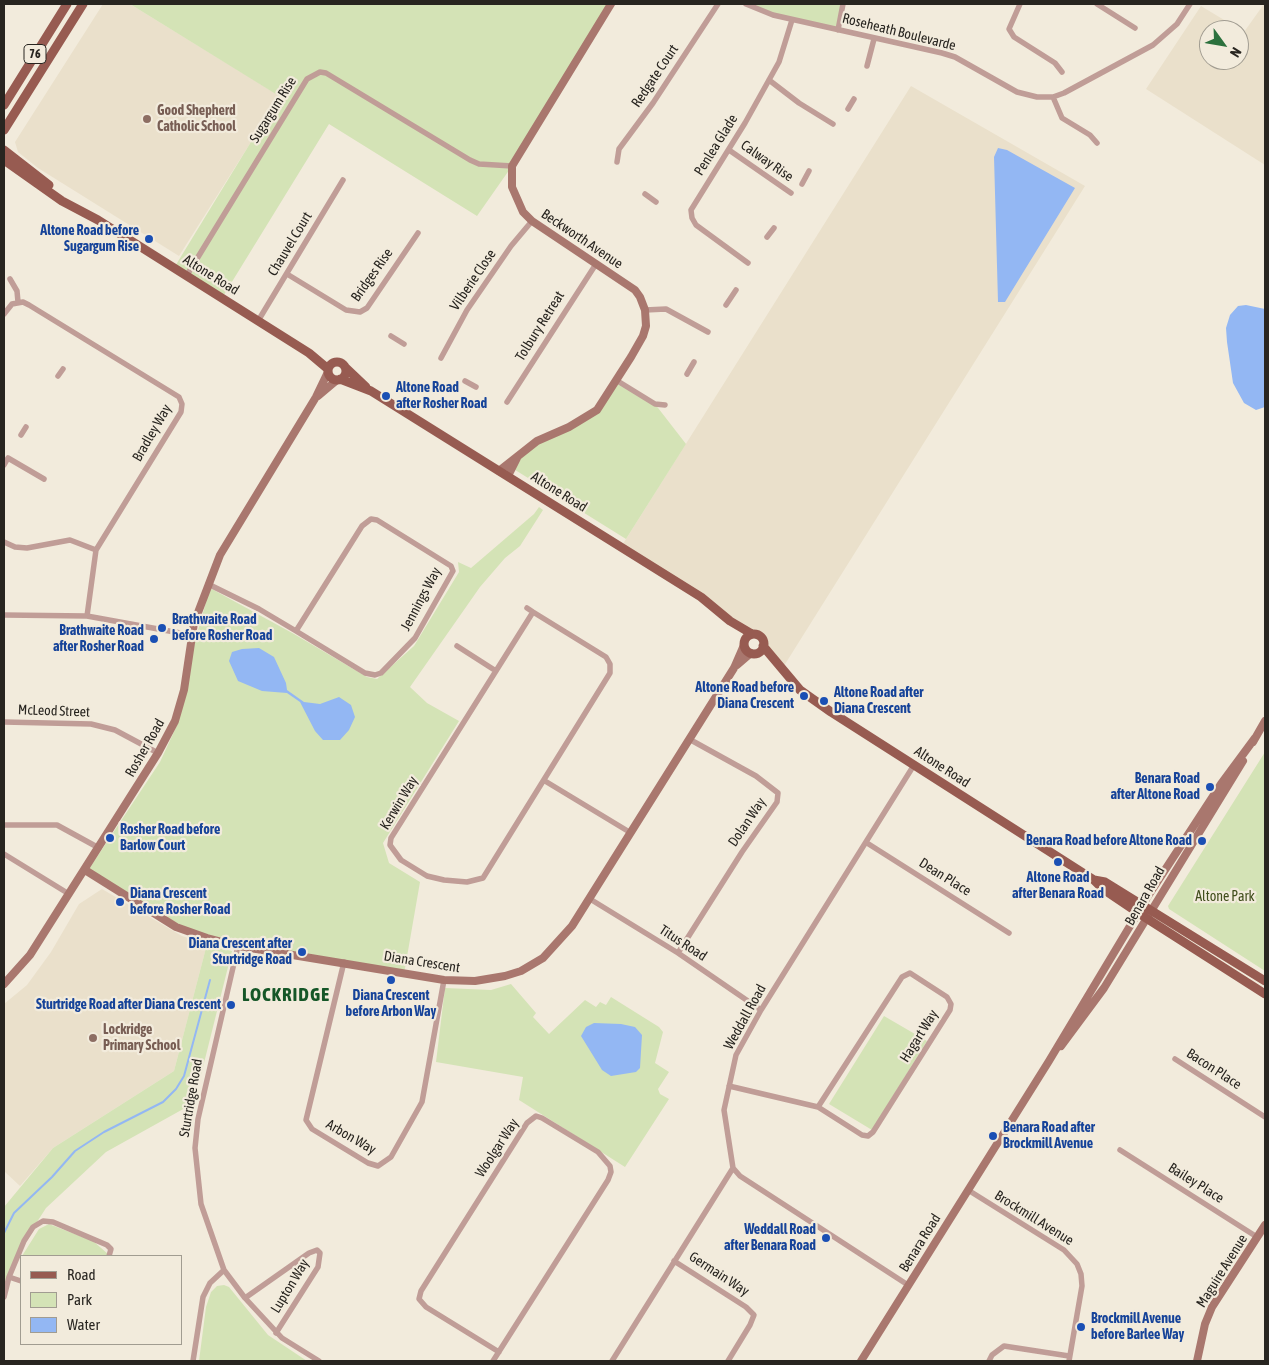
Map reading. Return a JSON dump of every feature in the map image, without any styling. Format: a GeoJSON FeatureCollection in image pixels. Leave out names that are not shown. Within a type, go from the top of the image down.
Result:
{"type":"FeatureCollection","features":[{"type":"Feature","properties":{"kind":"main road","name":"76"},"geometry":{"type":"LineString","coordinates":[[4,105],[67,4]]}},
{"type":"Feature","properties":{"kind":"main road","name":"76"},"geometry":{"type":"LineString","coordinates":[[4,130],[83,4]]}},
{"type":"Feature","properties":{"kind":"main road","name":"Altone Road"},"geometry":{"type":"LineString","coordinates":[[4,150],[98,220]]}},
{"type":"Feature","properties":{"kind":"main road","name":"Altone Road"},"geometry":{"type":"LineString","coordinates":[[4,160],[52,194],[187,275],[309,353],[328,370]]}},
{"type":"Feature","properties":{"kind":"main road","name":"Altone Road"},"geometry":{"type":"LineString","coordinates":[[309,353],[335,362]]}},
{"type":"Feature","properties":{"kind":"main road"},"geometry":{"type":"LineString","coordinates":[[335,362],[342,363],[346,368],[345,375],[339,379],[331,377],[328,370],[335,362]]}},
{"type":"Feature","properties":{"kind":"main road","name":"Altone Road"},"geometry":{"type":"LineString","coordinates":[[346,368],[371,391],[701,597],[730,621],[752,634]]}},
{"type":"Feature","properties":{"kind":"main road","name":"Altone Road"},"geometry":{"type":"LineString","coordinates":[[339,379],[371,391]]}},
{"type":"Feature","properties":{"kind":"main road","name":"Altone Road"},"geometry":{"type":"LineString","coordinates":[[730,621],[744,644]]}},
{"type":"Feature","properties":{"kind":"main road"},"geometry":{"type":"LineString","coordinates":[[752,634],[761,637],[757,651],[746,650],[744,644],[746,637],[752,634]]}},
{"type":"Feature","properties":{"kind":"main road","name":"Altone Road"},"geometry":{"type":"LineString","coordinates":[[757,651],[782,669],[800,690],[813,700],[1094,880],[1103,889],[1146,918],[1265,994]]}},
{"type":"Feature","properties":{"kind":"main road","name":"Altone Road"},"geometry":{"type":"LineString","coordinates":[[1094,880],[1105,882],[1143,904],[1265,981]]}},
{"type":"Feature","properties":{"kind":"street"},"geometry":{"type":"LineString","coordinates":[[512,166],[611,4]]}},
{"type":"Feature","properties":{"kind":"street","name":"Redgate Court"},"geometry":{"type":"LineString","coordinates":[[617,162],[619,149],[653,103],[718,4]]}},
{"type":"Feature","properties":{"kind":"street","name":"Roseheath Boulevarde"},"geometry":{"type":"LineString","coordinates":[[746,4],[792,20],[942,53],[955,57],[1017,92],[1037,97],[1053,97]]}},
{"type":"Feature","properties":{"kind":"street"},"geometry":{"type":"LineString","coordinates":[[838,30],[843,4]]}},
{"type":"Feature","properties":{"kind":"street"},"geometry":{"type":"LineString","coordinates":[[1020,4],[1009,29],[1014,37],[1055,63],[1062,72]]}},
{"type":"Feature","properties":{"kind":"street"},"geometry":{"type":"LineString","coordinates":[[1097,4],[1134,28]]}},
{"type":"Feature","properties":{"kind":"street"},"geometry":{"type":"LineString","coordinates":[[1097,142],[1090,135],[1062,118],[1053,97],[1153,46],[1177,24],[1190,4]]}},
{"type":"Feature","properties":{"kind":"street","name":"Penlea Glade"},"geometry":{"type":"LineString","coordinates":[[748,263],[696,225],[691,215],[694,205],[729,150],[769,80],[784,50],[792,20]]}},
{"type":"Feature","properties":{"kind":"street"},"geometry":{"type":"LineString","coordinates":[[867,66],[874,39]]}},
{"type":"Feature","properties":{"kind":"street","name":"Sugargum Rise"},"geometry":{"type":"LineString","coordinates":[[187,275],[308,79],[320,72],[326,72],[470,160],[479,164],[512,166]]}},
{"type":"Feature","properties":{"kind":"street"},"geometry":{"type":"LineString","coordinates":[[769,80],[799,103],[833,124]]}},
{"type":"Feature","properties":{"kind":"street"},"geometry":{"type":"LineString","coordinates":[[848,109],[854,100]]}},
{"type":"Feature","properties":{"kind":"street","name":"Calway Rise"},"geometry":{"type":"LineString","coordinates":[[729,150],[791,193]]}},
{"type":"Feature","properties":{"kind":"street","name":"Beckworth Avenue"},"geometry":{"type":"LineString","coordinates":[[512,166],[512,187],[516,201],[523,212],[532,221],[635,290],[645,310]]}},
{"type":"Feature","properties":{"kind":"street"},"geometry":{"type":"LineString","coordinates":[[802,184],[809,171]]}},
{"type":"Feature","properties":{"kind":"street","name":"Chauvel Court"},"geometry":{"type":"LineString","coordinates":[[258,321],[344,180]]}},
{"type":"Feature","properties":{"kind":"street"},"geometry":{"type":"LineString","coordinates":[[645,194],[656,202]]}},
{"type":"Feature","properties":{"kind":"street","name":"Vilberie Close"},"geometry":{"type":"LineString","coordinates":[[441,358],[467,310],[511,246],[532,221]]}},
{"type":"Feature","properties":{"kind":"street"},"geometry":{"type":"LineString","coordinates":[[768,237],[774,228]]}},
{"type":"Feature","properties":{"kind":"street","name":"Bridges Rise"},"geometry":{"type":"LineString","coordinates":[[287,274],[346,310],[360,312],[367,308],[418,232]]}},
{"type":"Feature","properties":{"kind":"street","name":"Tolbury Retreat"},"geometry":{"type":"LineString","coordinates":[[507,402],[545,342],[559,324],[580,286],[596,264]]}},
{"type":"Feature","properties":{"kind":"street"},"geometry":{"type":"LineString","coordinates":[[4,314],[12,304],[18,302],[17,291],[10,279]]}},
{"type":"Feature","properties":{"kind":"street"},"geometry":{"type":"LineString","coordinates":[[726,305],[736,290]]}},
{"type":"Feature","properties":{"kind":"street","name":"Bradley Way"},"geometry":{"type":"LineString","coordinates":[[18,302],[29,304],[179,398],[182,404],[181,412],[96,550],[87,616]]}},
{"type":"Feature","properties":{"kind":"street"},"geometry":{"type":"LineString","coordinates":[[499,471],[537,440],[590,416],[602,404],[643,336],[646,326],[645,310],[666,309],[708,332]]}},
{"type":"Feature","properties":{"kind":"street"},"geometry":{"type":"LineString","coordinates":[[391,336],[404,344]]}},
{"type":"Feature","properties":{"kind":"street"},"geometry":{"type":"LineString","coordinates":[[687,374],[694,362]]}},
{"type":"Feature","properties":{"kind":"street"},"geometry":{"type":"LineString","coordinates":[[58,376],[63,369]]}},
{"type":"Feature","properties":{"kind":"street","name":"Rosher Road"},"geometry":{"type":"LineString","coordinates":[[4,984],[30,955],[158,753],[175,721],[184,690],[191,635],[220,555],[316,397],[328,370]]}},
{"type":"Feature","properties":{"kind":"street","name":"Rosher Road"},"geometry":{"type":"LineString","coordinates":[[316,397],[339,379]]}},
{"type":"Feature","properties":{"kind":"street"},"geometry":{"type":"LineString","coordinates":[[465,380],[476,387]]}},
{"type":"Feature","properties":{"kind":"street"},"geometry":{"type":"LineString","coordinates":[[616,380],[655,404],[665,405]]}},
{"type":"Feature","properties":{"kind":"street"},"geometry":{"type":"LineString","coordinates":[[22,435],[26,427]]}},
{"type":"Feature","properties":{"kind":"street"},"geometry":{"type":"LineString","coordinates":[[4,465],[8,458],[44,479]]}},
{"type":"Feature","properties":{"kind":"street"},"geometry":{"type":"LineString","coordinates":[[508,476],[516,458]]}},
{"type":"Feature","properties":{"kind":"street","name":"Jennings Way"},"geometry":{"type":"LineString","coordinates":[[208,584],[259,608],[296,631],[365,673],[380,673],[416,638],[453,571],[450,566],[377,520],[366,521],[296,631]]}},
{"type":"Feature","properties":{"kind":"street"},"geometry":{"type":"LineString","coordinates":[[4,542],[15,547],[27,548],[70,540],[96,550]]}},
{"type":"Feature","properties":{"kind":"street","name":"Kerwin Way"},"geometry":{"type":"LineString","coordinates":[[527,608],[606,657],[610,664],[610,673],[545,781],[483,878],[478,880],[444,880],[427,876],[401,860],[390,845],[392,838],[533,612]]}},
{"type":"Feature","properties":{"kind":"street"},"geometry":{"type":"LineString","coordinates":[[4,616],[87,616],[191,635]]}},
{"type":"Feature","properties":{"kind":"street","name":"Diana Crescent"},"geometry":{"type":"LineString","coordinates":[[85,870],[176,927],[238,946],[444,980],[488,980],[521,970],[543,958],[559,942],[590,899],[734,668],[744,644]]}},
{"type":"Feature","properties":{"kind":"street"},"geometry":{"type":"LineString","coordinates":[[456,646],[496,671]]}},
{"type":"Feature","properties":{"kind":"street","name":"Diana Crescent"},"geometry":{"type":"LineString","coordinates":[[734,668],[757,651]]}},
{"type":"Feature","properties":{"kind":"street","name":"Benara Road"},"geometry":{"type":"LineString","coordinates":[[1049,1061],[1104,988],[1190,844],[1231,783],[1265,721]]}},
{"type":"Feature","properties":{"kind":"street","name":"McLeod Street"},"geometry":{"type":"LineString","coordinates":[[4,722],[91,724],[114,730],[158,753]]}},
{"type":"Feature","properties":{"kind":"street","name":"Benara Road"},"geometry":{"type":"LineString","coordinates":[[861,1361],[1049,1061],[1143,904],[1221,784],[1255,738]]}},
{"type":"Feature","properties":{"kind":"street","name":"Dolan Way"},"geometry":{"type":"LineString","coordinates":[[678,953],[742,852],[777,802],[778,794],[756,776],[720,758],[689,739]]}},
{"type":"Feature","properties":{"kind":"street","name":"Weddall Road"},"geometry":{"type":"LineString","coordinates":[[733,1168],[724,1110],[736,1055],[761,1010],[914,765]]}},
{"type":"Feature","properties":{"kind":"street"},"geometry":{"type":"LineString","coordinates":[[545,781],[631,833]]}},
{"type":"Feature","properties":{"kind":"street"},"geometry":{"type":"LineString","coordinates":[[4,825],[57,825],[99,848]]}},
{"type":"Feature","properties":{"kind":"street","name":"Dean Place"},"geometry":{"type":"LineString","coordinates":[[867,843],[1009,933]]}},
{"type":"Feature","properties":{"kind":"street"},"geometry":{"type":"LineString","coordinates":[[4,854],[69,894]]}},
{"type":"Feature","properties":{"kind":"street","name":"Titus Road"},"geometry":{"type":"LineString","coordinates":[[590,899],[678,953],[761,1010]]}},
{"type":"Feature","properties":{"kind":"street","name":"Sturtridge Road"},"geometry":{"type":"LineString","coordinates":[[238,946],[198,1119],[195,1148],[201,1204],[224,1270],[245,1298],[276,1333],[319,1361]]}},
{"type":"Feature","properties":{"kind":"street","name":"Arbon Way"},"geometry":{"type":"LineString","coordinates":[[344,962],[306,1120],[312,1129],[368,1163],[378,1166],[391,1157],[422,1102],[444,980]]}},
{"type":"Feature","properties":{"kind":"street","name":"Hagart Way"},"geometry":{"type":"LineString","coordinates":[[729,1086],[818,1107],[862,1135],[868,1136],[873,1132],[950,1010],[951,1004],[947,997],[910,974],[902,977],[818,1107]]}},
{"type":"Feature","properties":{"kind":"street","name":"Bacon Place"},"geometry":{"type":"LineString","coordinates":[[1175,1058],[1265,1117]]}},
{"type":"Feature","properties":{"kind":"street","name":"Woolgar Way"},"geometry":{"type":"LineString","coordinates":[[493,1361],[499,1352],[610,1172],[610,1166],[598,1152],[536,1116],[527,1123],[421,1291],[419,1299],[426,1307],[499,1352]]}},
{"type":"Feature","properties":{"kind":"street","name":"Bailey Place"},"geometry":{"type":"LineString","coordinates":[[1120,1150],[1258,1237]]}},
{"type":"Feature","properties":{"kind":"street"},"geometry":{"type":"LineString","coordinates":[[733,1168],[740,1176],[908,1285]]}},
{"type":"Feature","properties":{"kind":"street","name":"Germain Way"},"geometry":{"type":"LineString","coordinates":[[612,1361],[733,1168]]}},
{"type":"Feature","properties":{"kind":"street","name":"Brockmill Avenue"},"geometry":{"type":"LineString","coordinates":[[968,1190],[1064,1250],[1077,1264],[1081,1274],[1082,1286],[1069,1359]]}},
{"type":"Feature","properties":{"kind":"street"},"geometry":{"type":"LineString","coordinates":[[4,1296],[9,1277],[24,1241],[33,1227],[43,1222],[53,1222],[107,1245],[110,1249],[109,1255]]}},
{"type":"Feature","properties":{"kind":"street","name":"Maguire Avenue"},"geometry":{"type":"LineString","coordinates":[[1197,1361],[1205,1324],[1212,1307],[1265,1225]]}},
{"type":"Feature","properties":{"kind":"street","name":"Lupton Way"},"geometry":{"type":"LineString","coordinates":[[245,1298],[309,1253],[317,1250],[320,1252],[318,1267],[276,1333]]}},
{"type":"Feature","properties":{"kind":"street","name":"Germain Way"},"geometry":{"type":"LineString","coordinates":[[674,1261],[746,1307],[754,1315],[728,1361]]}},
{"type":"Feature","properties":{"kind":"street"},"geometry":{"type":"LineString","coordinates":[[192,1361],[203,1296],[210,1283],[224,1270]]}},
{"type":"Feature","properties":{"kind":"street"},"geometry":{"type":"LineString","coordinates":[[9,1277],[20,1281]]}},
{"type":"Feature","properties":{"kind":"street"},"geometry":{"type":"LineString","coordinates":[[989,1361],[992,1355],[1004,1346],[1069,1359]]}},
{"type":"Feature","properties":{"kind":"shaded area","name":"Good Shepherd Catholic School"},"geometry":{"type":"Polygon","coordinates":[[[103,4],[130,4],[280,96],[179,256],[38,168],[18,152],[15,142],[103,4]]]}},
{"type":"Feature","properties":{"kind":"shaded area"},"geometry":{"type":"Polygon","coordinates":[[[1265,4],[1265,165],[1146,89],[1201,6],[1224,20],[1199,20],[1199,70],[1249,70],[1249,25],[1265,4]]]}},
{"type":"Feature","properties":{"kind":"shaded area"},"geometry":{"type":"Polygon","coordinates":[[[911,86],[1085,186],[782,669],[758,635],[621,547],[911,86]]]}},
{"type":"Feature","properties":{"kind":"shaded area","name":"Lockridge Primary School"},"geometry":{"type":"Polygon","coordinates":[[[102,889],[182,936],[207,944],[174,1071],[53,1148],[20,1186],[4,1171],[4,1004],[27,985],[51,952],[79,904],[102,889]]]}},
{"type":"Feature","properties":{"kind":"green space"},"geometry":{"type":"Polygon","coordinates":[[[130,4],[611,4],[512,166],[477,216],[329,124],[222,298],[174,268],[279,96],[130,4]]]}},
{"type":"Feature","properties":{"kind":"green space"},"geometry":{"type":"Polygon","coordinates":[[[746,4],[843,4],[838,30],[773,15],[746,4]]]}},
{"type":"Feature","properties":{"kind":"green space"},"geometry":{"type":"Polygon","coordinates":[[[616,380],[655,404],[686,444],[626,539],[512,468],[517,458],[537,441],[590,416],[616,380]]]}},
{"type":"Feature","properties":{"kind":"green space"},"geometry":{"type":"Polygon","coordinates":[[[539,507],[543,510],[520,546],[505,558],[480,587],[410,687],[427,703],[459,721],[383,843],[389,863],[420,882],[404,974],[198,935],[87,872],[160,762],[178,723],[195,641],[210,588],[367,677],[377,679],[414,646],[459,572],[458,562],[471,568],[534,514],[539,507]]]}},
{"type":"Feature","properties":{"kind":"green space","name":"Altone Park"},"geometry":{"type":"Polygon","coordinates":[[[1265,752],[1265,971],[1169,909],[1168,906],[1265,752]]]}},
{"type":"Feature","properties":{"kind":"green space"},"geometry":{"type":"Polygon","coordinates":[[[207,944],[232,951],[194,1103],[106,1152],[46,1208],[17,1253],[4,1288],[4,1207],[53,1148],[174,1071],[207,944]]]}},
{"type":"Feature","properties":{"kind":"green space"},"geometry":{"type":"Polygon","coordinates":[[[511,984],[536,1013],[533,1017],[549,1034],[585,1000],[596,1007],[600,1002],[606,1005],[611,997],[659,1027],[663,1032],[655,1063],[669,1072],[658,1089],[660,1094],[669,1099],[625,1167],[519,1100],[523,1077],[436,1062],[445,988],[491,990],[511,984]]]}},
{"type":"Feature","properties":{"kind":"green space"},"geometry":{"type":"Polygon","coordinates":[[[884,1016],[927,1041],[872,1130],[829,1104],[884,1016]]]}},
{"type":"Feature","properties":{"kind":"green space"},"geometry":{"type":"Polygon","coordinates":[[[49,1224],[93,1241],[108,1255],[23,1255],[39,1229],[49,1224]]]}},
{"type":"Feature","properties":{"kind":"green space"},"geometry":{"type":"Polygon","coordinates":[[[224,1285],[229,1287],[268,1335],[307,1361],[199,1361],[206,1307],[211,1292],[217,1286],[224,1285]]]}},
{"type":"Feature","properties":{"kind":"water"},"geometry":{"type":"Polygon","coordinates":[[[998,148],[1007,150],[1075,188],[1005,302],[998,302],[994,157],[998,148]]]}},
{"type":"Feature","properties":{"kind":"water"},"geometry":{"type":"Polygon","coordinates":[[[1246,305],[1265,309],[1265,407],[1256,410],[1244,403],[1233,383],[1227,342],[1226,328],[1230,315],[1238,306],[1246,305]]]}},
{"type":"Feature","properties":{"kind":"water"},"geometry":{"type":"Polygon","coordinates":[[[259,648],[274,657],[286,683],[287,690],[304,702],[320,704],[339,697],[351,705],[355,717],[349,730],[340,740],[323,740],[315,731],[300,702],[287,693],[262,691],[238,681],[229,661],[232,652],[242,649],[259,648]]]}},
{"type":"Feature","properties":{"kind":"water"},"geometry":{"type":"Polygon","coordinates":[[[594,1023],[621,1024],[635,1027],[642,1035],[640,1068],[636,1072],[611,1076],[602,1070],[581,1036],[586,1027],[594,1023]]]}},
{"type":"Feature","properties":{"kind":"waterway"},"geometry":{"type":"LineString","coordinates":[[4,1233],[14,1213],[52,1177],[75,1151],[104,1132],[163,1102],[176,1089],[184,1076],[210,980]]}},
{"type":"Feature","properties":{"kind":"place","name":"Good Shepherd Catholic School"},"geometry":{"type":"Point","coordinates":[147,119]}},
{"type":"Feature","properties":{"kind":"place","name":"Altone Road before Sugargum Rise"},"geometry":{"type":"Point","coordinates":[149,239]}},
{"type":"Feature","properties":{"kind":"place","name":"Altone Road after Rosher Road"},"geometry":{"type":"Point","coordinates":[386,396]}},
{"type":"Feature","properties":{"kind":"place","name":"Brathwaite Road before Rosher Road"},"geometry":{"type":"Point","coordinates":[162,628]}},
{"type":"Feature","properties":{"kind":"place","name":"Brathwaite Road after Rosher Road"},"geometry":{"type":"Point","coordinates":[154,639]}},
{"type":"Feature","properties":{"kind":"place","name":"Altone Road before Diana Crescent"},"geometry":{"type":"Point","coordinates":[804,696]}},
{"type":"Feature","properties":{"kind":"place","name":"Altone Road after Diana Crescent"},"geometry":{"type":"Point","coordinates":[824,701]}},
{"type":"Feature","properties":{"kind":"place","name":"Benara Road after Altone Road"},"geometry":{"type":"Point","coordinates":[1210,787]}},
{"type":"Feature","properties":{"kind":"place","name":"Rosher Road before Barlow Court"},"geometry":{"type":"Point","coordinates":[110,838]}},
{"type":"Feature","properties":{"kind":"place","name":"Benara Road before Altone Road"},"geometry":{"type":"Point","coordinates":[1202,841]}},
{"type":"Feature","properties":{"kind":"place","name":"Altone Road after Benara Road"},"geometry":{"type":"Point","coordinates":[1058,862]}},
{"type":"Feature","properties":{"kind":"place","name":"Diana Crescent before Rosher Road"},"geometry":{"type":"Point","coordinates":[120,902]}},
{"type":"Feature","properties":{"kind":"place","name":"Diana Crescent after Sturtridge Road"},"geometry":{"type":"Point","coordinates":[302,952]}},
{"type":"Feature","properties":{"kind":"place","name":"Diana Crescent before Arbon Way"},"geometry":{"type":"Point","coordinates":[391,980]}},
{"type":"Feature","properties":{"kind":"place","name":"Sturtridge Road after Diana Crescent"},"geometry":{"type":"Point","coordinates":[231,1005]}},
{"type":"Feature","properties":{"kind":"place","name":"Lockridge Primary School"},"geometry":{"type":"Point","coordinates":[93,1038]}},
{"type":"Feature","properties":{"kind":"place","name":"Benara Road after Brockmill Avenue"},"geometry":{"type":"Point","coordinates":[993,1136]}},
{"type":"Feature","properties":{"kind":"place","name":"Weddall Road after Benara Road"},"geometry":{"type":"Point","coordinates":[826,1238]}},
{"type":"Feature","properties":{"kind":"place","name":"Brockmill Avenue before Barlee Way"},"geometry":{"type":"Point","coordinates":[1081,1327]}},
{"type":"Feature","properties":{"kind":"district","name":"LOCKRIDGE"},"geometry":{"type":"Point","coordinates":[286,995]}}]}
